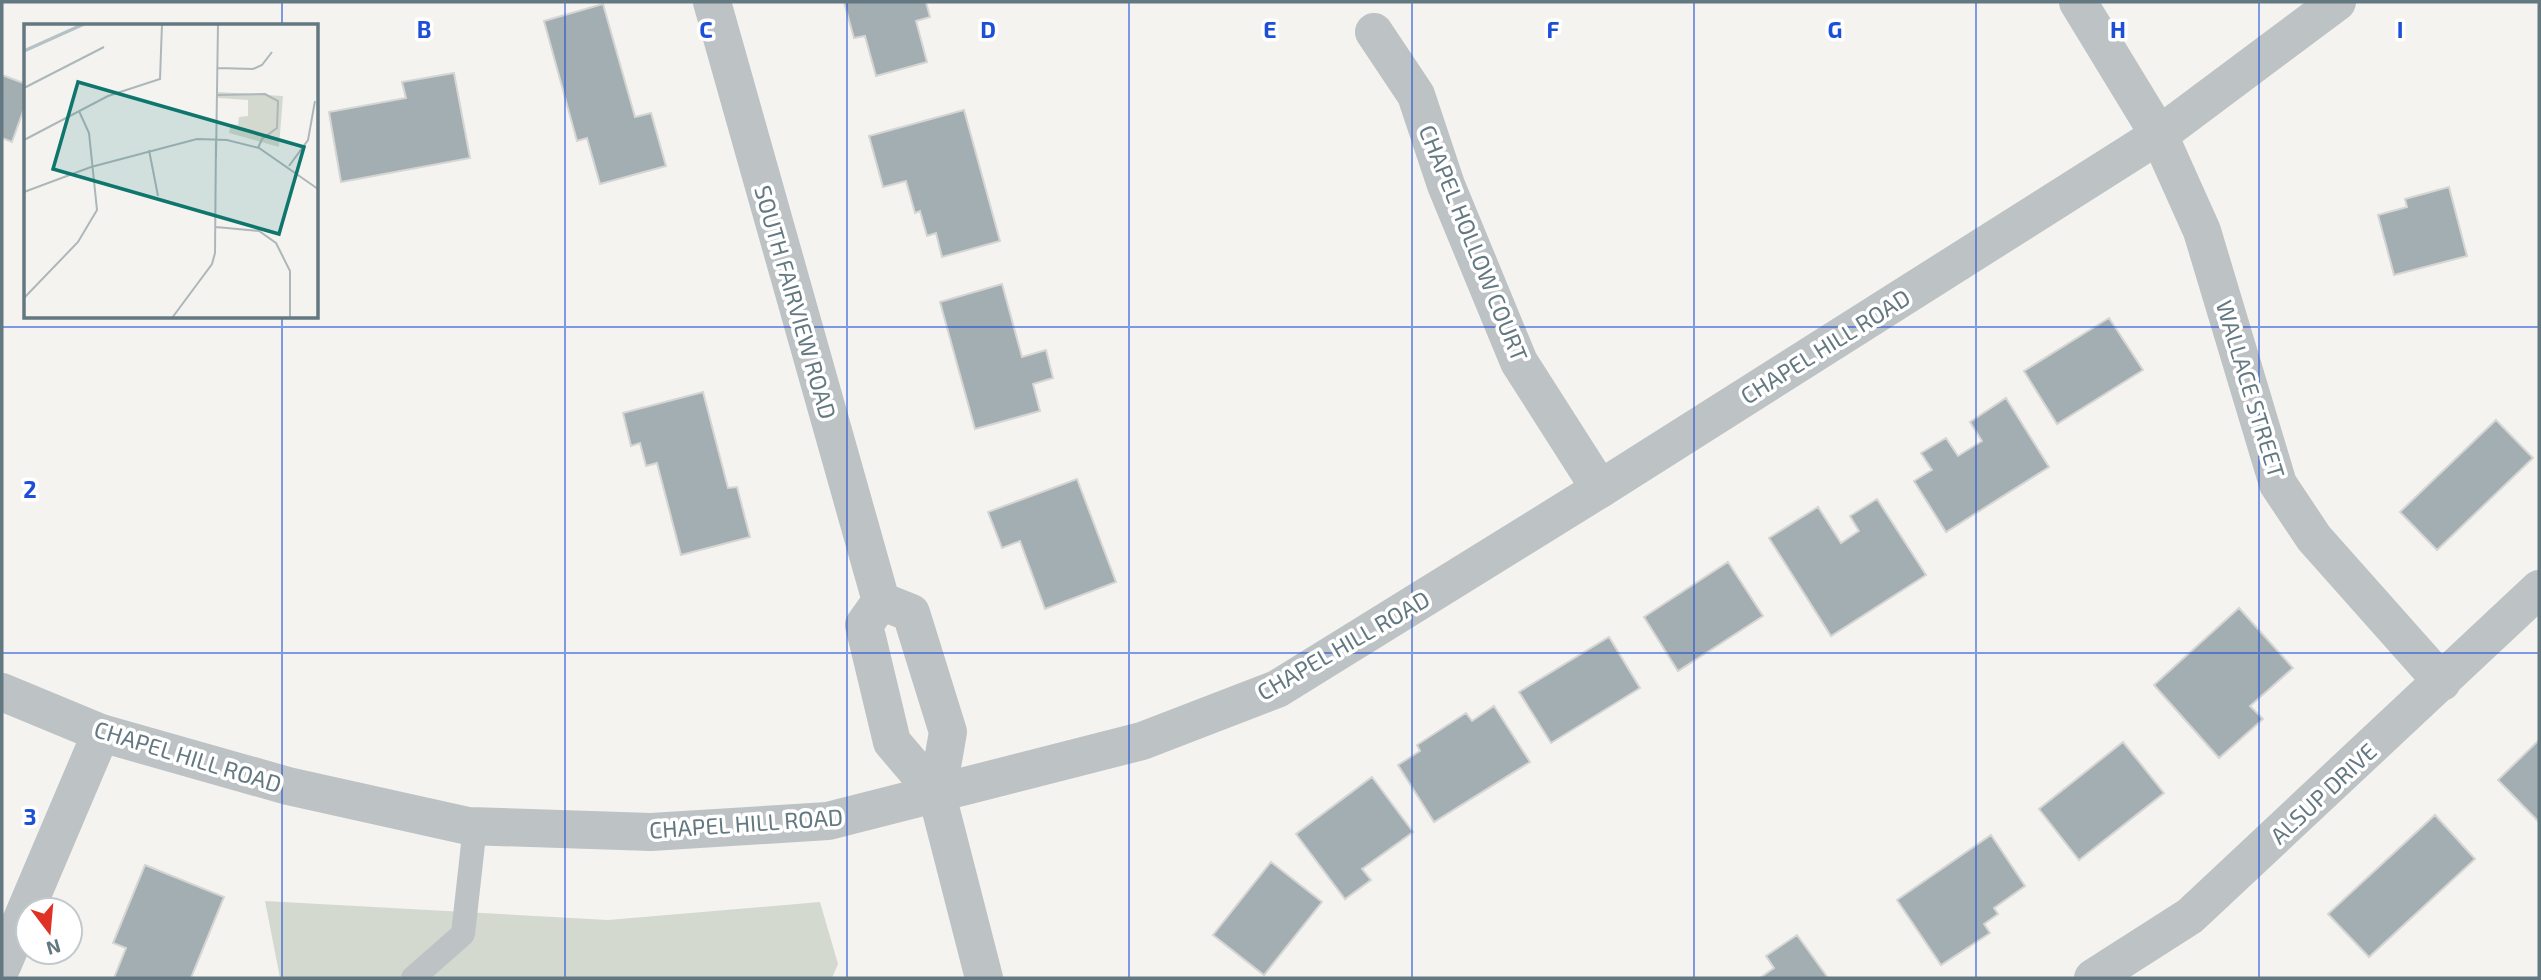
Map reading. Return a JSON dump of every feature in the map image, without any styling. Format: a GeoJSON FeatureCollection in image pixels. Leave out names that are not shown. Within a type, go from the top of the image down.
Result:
{"type":"FeatureCollection","features":[{"type":"Feature","properties":{"kind":"street","name":"SOUTH FAIRVIEW ROAD"},"geometry":{"type":"LineString","coordinates":[[712,2],[881,601]]}},
{"type":"Feature","properties":{"kind":"street","name":"WALLACE STREET"},"geometry":{"type":"LineString","coordinates":[[2078,2],[2159,135],[2202,231],[2278,484],[2314,538],[2442,682]]}},
{"type":"Feature","properties":{"kind":"street","name":"CHAPEL HILL ROAD"},"geometry":{"type":"LineString","coordinates":[[2,692],[102,733],[288,786],[475,826],[651,832],[828,821],[1142,741],[1277,689],[1600,489],[2159,135],[2337,2]]}},
{"type":"Feature","properties":{"kind":"street","name":"CHAPEL HOLLOW COURT"},"geometry":{"type":"LineString","coordinates":[[1374,32],[1416,95],[1446,185],[1519,362],[1600,489]]}},
{"type":"Feature","properties":{"kind":"street","name":"ALSUP DRIVE"},"geometry":{"type":"LineString","coordinates":[[2093,978],[2190,916],[2539,589]]}},
{"type":"Feature","properties":{"kind":"street"},"geometry":{"type":"LineString","coordinates":[[937,795],[892,742],[864,625],[881,601],[911,613],[948,732],[937,795],[984,978]]}},
{"type":"Feature","properties":{"kind":"street"},"geometry":{"type":"LineString","coordinates":[[2,966],[102,733]]}},
{"type":"Feature","properties":{"kind":"lane"},"geometry":{"type":"LineString","coordinates":[[413,978],[463,934],[475,826]]}},
{"type":"Feature","properties":{"kind":"shaded area"},"geometry":{"type":"Polygon","coordinates":[[[265,901],[608,920],[820,902],[838,964],[832,978],[280,978],[265,901]]]}},
{"type":"Feature","properties":{"kind":"building"},"geometry":{"type":"Polygon","coordinates":[[[844,2],[926,2],[930,17],[916,21],[927,62],[876,76],[865,36],[854,38],[844,2]]]}},
{"type":"Feature","properties":{"kind":"building"},"geometry":{"type":"Polygon","coordinates":[[[603,4],[635,117],[651,113],[666,166],[600,184],[587,138],[577,141],[544,21],[603,4]]]}},
{"type":"Feature","properties":{"kind":"building"},"geometry":{"type":"Polygon","coordinates":[[[454,73],[470,158],[341,182],[329,112],[406,98],[402,82],[454,73]]]}},
{"type":"Feature","properties":{"kind":"building"},"geometry":{"type":"Polygon","coordinates":[[[2,75],[24,83],[24,109],[12,142],[2,138],[2,75]]]}},
{"type":"Feature","properties":{"kind":"building"},"geometry":{"type":"Polygon","coordinates":[[[964,110],[1000,241],[942,257],[936,233],[927,236],[920,211],[915,213],[906,181],[883,187],[869,136],[964,110]]]}},
{"type":"Feature","properties":{"kind":"building"},"geometry":{"type":"Polygon","coordinates":[[[2449,187],[2467,256],[2394,275],[2378,215],[2407,207],[2405,199],[2449,187]]]}},
{"type":"Feature","properties":{"kind":"building"},"geometry":{"type":"Polygon","coordinates":[[[1002,284],[1022,357],[1046,350],[1053,378],[1033,384],[1040,411],[975,429],[940,302],[1002,284]]]}},
{"type":"Feature","properties":{"kind":"building"},"geometry":{"type":"Polygon","coordinates":[[[2109,318],[2143,370],[2057,424],[2024,371],[2109,318]]]}},
{"type":"Feature","properties":{"kind":"building"},"geometry":{"type":"Polygon","coordinates":[[[703,392],[728,488],[737,487],[750,537],[681,555],[657,463],[646,466],[640,443],[631,446],[623,413],[703,392]]]}},
{"type":"Feature","properties":{"kind":"building"},"geometry":{"type":"Polygon","coordinates":[[[2006,398],[2049,467],[1946,532],[1914,481],[1932,470],[1921,453],[1946,438],[1958,456],[1982,441],[1970,422],[2006,398]]]}},
{"type":"Feature","properties":{"kind":"building"},"geometry":{"type":"Polygon","coordinates":[[[2496,420],[2533,458],[2437,550],[2400,512],[2496,420]]]}},
{"type":"Feature","properties":{"kind":"building"},"geometry":{"type":"Polygon","coordinates":[[[1077,479],[1116,582],[1045,609],[1020,541],[1002,548],[988,512],[1077,479]]]}},
{"type":"Feature","properties":{"kind":"building"},"geometry":{"type":"Polygon","coordinates":[[[1877,499],[1926,575],[1831,636],[1769,538],[1818,507],[1841,543],[1859,531],[1850,516],[1877,499]]]}},
{"type":"Feature","properties":{"kind":"building"},"geometry":{"type":"Polygon","coordinates":[[[1728,562],[1763,616],[1678,671],[1644,617],[1728,562]]]}},
{"type":"Feature","properties":{"kind":"building"},"geometry":{"type":"Polygon","coordinates":[[[2239,608],[2293,668],[2250,706],[2263,719],[2219,758],[2154,685],[2239,608]]]}},
{"type":"Feature","properties":{"kind":"building"},"geometry":{"type":"Polygon","coordinates":[[[1609,637],[1640,688],[1551,743],[1519,692],[1609,637]]]}},
{"type":"Feature","properties":{"kind":"building"},"geometry":{"type":"Polygon","coordinates":[[[1494,706],[1530,762],[1434,822],[1398,765],[1420,751],[1417,745],[1466,713],[1472,721],[1494,706]]]}},
{"type":"Feature","properties":{"kind":"building"},"geometry":{"type":"Polygon","coordinates":[[[2539,740],[2539,822],[2498,780],[2539,740]]]}},
{"type":"Feature","properties":{"kind":"building"},"geometry":{"type":"Polygon","coordinates":[[[2123,742],[2164,793],[2079,860],[2039,809],[2123,742]]]}},
{"type":"Feature","properties":{"kind":"building"},"geometry":{"type":"Polygon","coordinates":[[[1372,777],[1413,832],[1362,869],[1371,880],[1345,899],[1296,834],[1372,777]]]}},
{"type":"Feature","properties":{"kind":"building"},"geometry":{"type":"Polygon","coordinates":[[[2435,815],[2475,859],[2369,957],[2328,914],[2435,815]]]}},
{"type":"Feature","properties":{"kind":"building"},"geometry":{"type":"Polygon","coordinates":[[[1991,835],[2025,886],[1994,908],[1998,914],[1984,924],[1990,933],[1941,965],[1897,900],[1991,835]]]}},
{"type":"Feature","properties":{"kind":"building"},"geometry":{"type":"Polygon","coordinates":[[[1271,862],[1322,902],[1264,975],[1213,935],[1271,862]]]}},
{"type":"Feature","properties":{"kind":"building"},"geometry":{"type":"Polygon","coordinates":[[[145,865],[224,897],[191,978],[114,978],[126,948],[113,943],[145,865]]]}},
{"type":"Feature","properties":{"kind":"building"},"geometry":{"type":"Polygon","coordinates":[[[1797,935],[1828,978],[1760,978],[1774,968],[1766,956],[1797,935]]]}}]}
